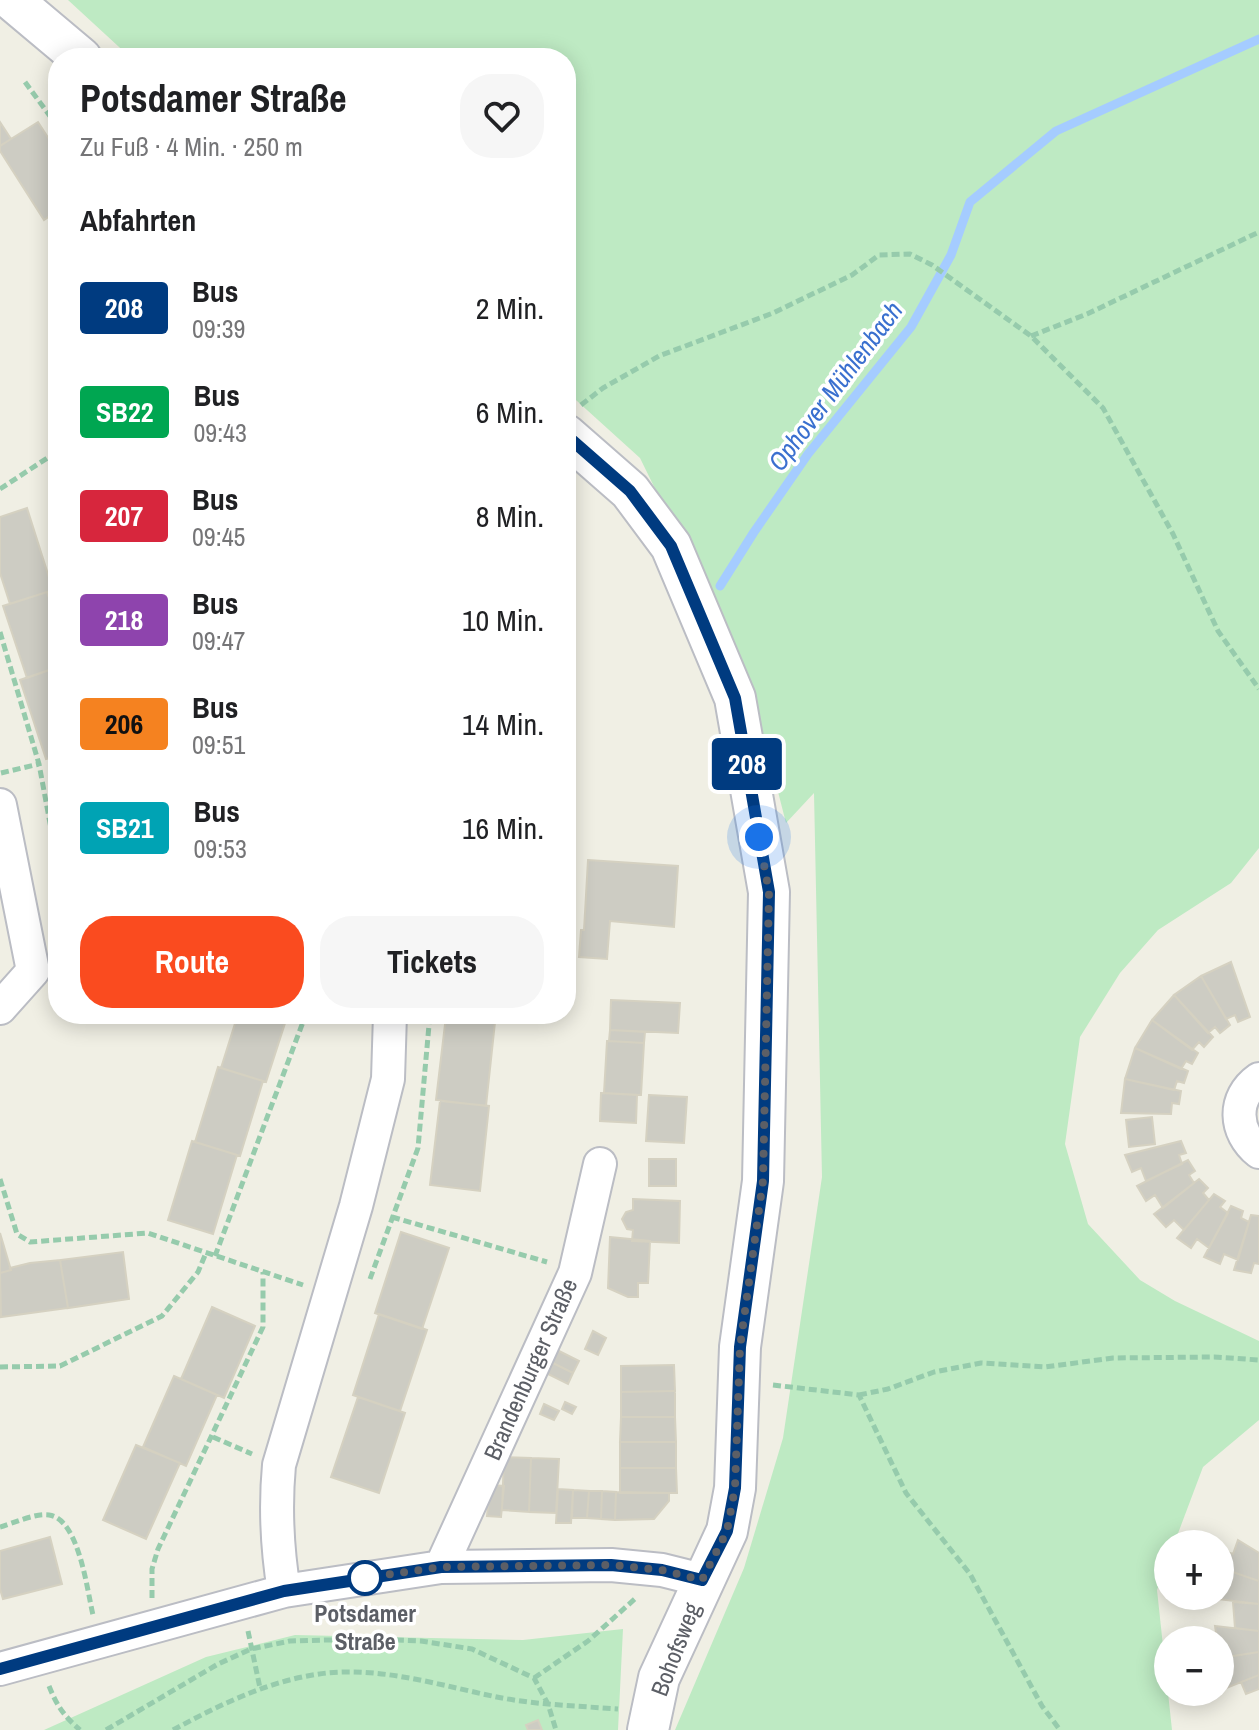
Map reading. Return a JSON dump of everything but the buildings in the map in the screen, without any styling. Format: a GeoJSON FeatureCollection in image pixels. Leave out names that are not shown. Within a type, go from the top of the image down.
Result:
{"type":"FeatureCollection","features":[{"type":"Feature","properties":{"kind":"street"},"geometry":{"type":"LineString","coordinates":[[12,0],[69,48]]}},
{"type":"Feature","properties":{"kind":"street","name":"Bohofsweg"},"geometry":{"type":"LineString","coordinates":[[576,427],[671,546],[735,698],[769,892],[763,1181],[740,1347],[735,1488],[727,1531],[659,1678],[649,1721]]}},
{"type":"Feature","properties":{"kind":"street"},"geometry":{"type":"LineString","coordinates":[[0,805],[33,971],[0,1008]]}},
{"type":"Feature","properties":{"kind":"street"},"geometry":{"type":"LineString","coordinates":[[284,1591],[277,1550],[279,1465],[356,1206],[388,1079],[390,1024]]}},
{"type":"Feature","properties":{"kind":"street"},"geometry":{"type":"LineString","coordinates":[[1259,1079],[1246,1091],[1238,1118],[1249,1145],[1259,1152]]}},
{"type":"Feature","properties":{"kind":"street","name":"Brandenburger Straße"},"geometry":{"type":"LineString","coordinates":[[441,1567],[575,1273],[600,1164]]}},
{"type":"Feature","properties":{"kind":"street"},"geometry":{"type":"LineString","coordinates":[[0,1669],[284,1591],[441,1567],[611,1565],[662,1570],[702,1580]]}},
{"type":"Feature","properties":{"kind":"path"},"geometry":{"type":"LineString","coordinates":[[25,82],[48,113]]}},
{"type":"Feature","properties":{"kind":"path"},"geometry":{"type":"LineString","coordinates":[[1031,336],[1087,314],[1259,232]]}},
{"type":"Feature","properties":{"kind":"path"},"geometry":{"type":"LineString","coordinates":[[576,418],[603,388],[659,356],[773,313],[852,275],[879,255],[910,254],[932,265],[1031,336],[1103,408],[1173,534],[1218,631],[1259,689]]}},
{"type":"Feature","properties":{"kind":"path"},"geometry":{"type":"LineString","coordinates":[[0,489],[48,458]]}},
{"type":"Feature","properties":{"kind":"path"},"geometry":{"type":"LineString","coordinates":[[0,632],[39,764],[48,812]]}},
{"type":"Feature","properties":{"kind":"path"},"geometry":{"type":"LineString","coordinates":[[0,773],[39,764]]}},
{"type":"Feature","properties":{"kind":"path"},"geometry":{"type":"LineString","coordinates":[[215,1256],[302,1024]]}},
{"type":"Feature","properties":{"kind":"path"},"geometry":{"type":"LineString","coordinates":[[0,1179],[17,1234],[30,1242],[148,1233],[297,1282]]}},
{"type":"Feature","properties":{"kind":"path"},"geometry":{"type":"LineString","coordinates":[[356,1206],[536,1257],[575,1273]]}},
{"type":"Feature","properties":{"kind":"path"},"geometry":{"type":"LineString","coordinates":[[0,1367],[60,1366],[162,1316],[198,1272],[206,1253]]}},
{"type":"Feature","properties":{"kind":"path"},"geometry":{"type":"LineString","coordinates":[[151,1629],[152,1569],[158,1549],[263,1327],[263,1272]]}},
{"type":"Feature","properties":{"kind":"path"},"geometry":{"type":"LineString","coordinates":[[738,1382],[859,1395],[888,1389],[934,1372],[981,1363],[1045,1367],[1113,1358],[1259,1360]]}},
{"type":"Feature","properties":{"kind":"path"},"geometry":{"type":"LineString","coordinates":[[859,1395],[906,1493],[970,1574],[1042,1706],[1060,1730]]}},
{"type":"Feature","properties":{"kind":"path"},"geometry":{"type":"LineString","coordinates":[[213,1437],[279,1465]]}},
{"type":"Feature","properties":{"kind":"path"},"geometry":{"type":"LineString","coordinates":[[0,1527],[46,1514],[61,1518],[72,1532],[100,1643]]}},
{"type":"Feature","properties":{"kind":"path"},"geometry":{"type":"LineString","coordinates":[[534,1678],[588,1641],[662,1570]]}},
{"type":"Feature","properties":{"kind":"path"},"geometry":{"type":"LineString","coordinates":[[242,1602],[260,1688]]}},
{"type":"Feature","properties":{"kind":"path"},"geometry":{"type":"LineString","coordinates":[[106,1730],[218,1664],[251,1649],[290,1641],[421,1641],[472,1649],[534,1678],[548,1704],[556,1730]]}},
{"type":"Feature","properties":{"kind":"path"},"geometry":{"type":"LineString","coordinates":[[173,1730],[260,1688],[328,1673],[383,1674],[506,1699],[649,1721]]}},
{"type":"Feature","properties":{"kind":"path"},"geometry":{"type":"LineString","coordinates":[[48,1681],[64,1717],[80,1730]]}},
{"type":"Feature","properties":{"kind":"green space"},"geometry":{"type":"Polygon","coordinates":[[[68,0],[1259,0],[1259,848],[1231,883],[1158,930],[1120,973],[1080,1037],[1065,1144],[1088,1224],[1140,1280],[1175,1301],[1259,1341],[1259,1420],[1203,1467],[1179,1530],[1154,1530],[1154,1610],[1159,1610],[1161,1626],[1154,1626],[1154,1706],[1169,1706],[1172,1730],[675,1730],[744,1568],[783,1438],[822,1177],[814,793],[786,823],[750,682],[640,458],[576,400],[576,48],[120,48],[68,0]]]}},
{"type":"Feature","properties":{"kind":"green space"},"geometry":{"type":"Polygon","coordinates":[[[623,1629],[618,1730],[44,1730],[206,1657],[295,1635],[523,1640],[623,1629]]]}},
{"type":"Feature","properties":{"kind":"waterway","name":"Ophover Mühlenbach"},"geometry":{"type":"LineString","coordinates":[[720,586],[808,454],[911,327],[951,255],[970,202],[1056,131],[1259,39]]}},
{"type":"Feature","properties":{"kind":"bus line","name":"208"},"geometry":{"type":"LineString","coordinates":[[0,1669],[284,1591],[441,1567],[611,1565],[662,1570],[702,1580],[727,1531],[735,1488],[740,1347],[763,1181],[769,892],[735,698],[671,546],[630,491],[576,444]]}},
{"type":"Feature","properties":{"kind":"place","name":"Potsdamer Straße"},"geometry":{"type":"Point","coordinates":[365,1578]}},
{"type":"Feature","properties":{"kind":"route"},"geometry":{"type":"LineString","coordinates":[[365,1578],[356,1579],[441,1567],[611,1565],[662,1570],[702,1580],[727,1531],[735,1488],[740,1347],[763,1181],[769,892],[759,837]]}}]}
